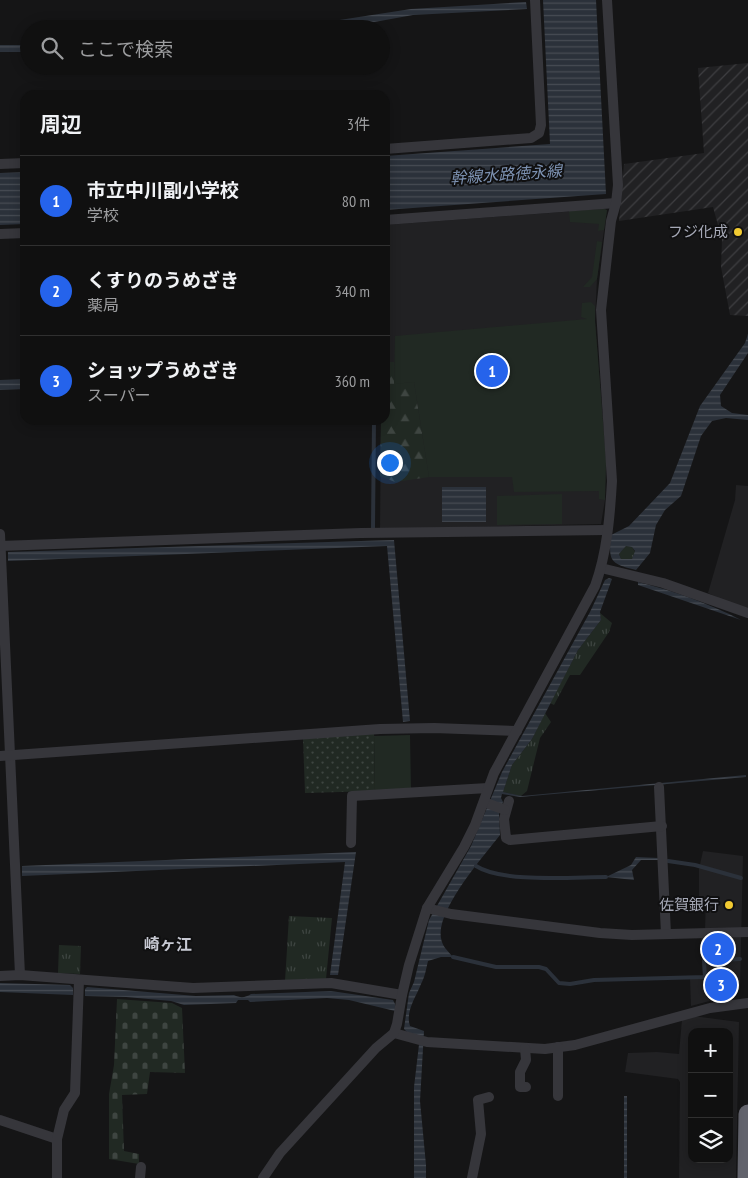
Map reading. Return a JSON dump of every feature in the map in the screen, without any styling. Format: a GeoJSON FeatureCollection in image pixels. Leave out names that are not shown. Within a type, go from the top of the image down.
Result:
{"type":"FeatureCollection","features":[{"type":"Feature","properties":{"kind":"highway"},"geometry":{"type":"LineString","coordinates":[[747,1178],[748,1114]]}},
{"type":"Feature","properties":{"kind":"street"},"geometry":{"type":"LineString","coordinates":[[390,149],[531,138],[539,133],[542,125],[535,0]]}},
{"type":"Feature","properties":{"kind":"street"},"geometry":{"type":"LineString","coordinates":[[263,1178],[280,1153],[376,1048],[394,1033],[418,932],[427,908],[464,846],[484,802],[494,773],[595,586],[602,568],[612,481],[601,310],[611,222],[618,185],[607,0]]}},
{"type":"Feature","properties":{"kind":"street"},"geometry":{"type":"LineString","coordinates":[[0,164],[20,163]]}},
{"type":"Feature","properties":{"kind":"street"},"geometry":{"type":"LineString","coordinates":[[390,220],[616,203]]}},
{"type":"Feature","properties":{"kind":"street"},"geometry":{"type":"LineString","coordinates":[[0,234],[20,233]]}},
{"type":"Feature","properties":{"kind":"street"},"geometry":{"type":"LineString","coordinates":[[0,546],[351,534],[606,530]]}},
{"type":"Feature","properties":{"kind":"street"},"geometry":{"type":"LineString","coordinates":[[0,534],[5,755],[20,976]]}},
{"type":"Feature","properties":{"kind":"street"},"geometry":{"type":"LineString","coordinates":[[602,568],[663,583],[748,613]]}},
{"type":"Feature","properties":{"kind":"street"},"geometry":{"type":"LineString","coordinates":[[5,755],[380,729],[434,728],[517,731]]}},
{"type":"Feature","properties":{"kind":"street"},"geometry":{"type":"LineString","coordinates":[[351,843],[352,796],[488,788]]}},
{"type":"Feature","properties":{"kind":"street"},"geometry":{"type":"LineString","coordinates":[[659,788],[666,934]]}},
{"type":"Feature","properties":{"kind":"street"},"geometry":{"type":"LineString","coordinates":[[484,802],[507,806],[506,838],[510,840],[662,826]]}},
{"type":"Feature","properties":{"kind":"street"},"geometry":{"type":"LineString","coordinates":[[427,908],[451,914],[600,933],[632,935],[748,932]]}},
{"type":"Feature","properties":{"kind":"street"},"geometry":{"type":"LineString","coordinates":[[0,976],[193,988],[332,983],[402,995]]}},
{"type":"Feature","properties":{"kind":"street"},"geometry":{"type":"LineString","coordinates":[[57,1178],[57,1139],[64,1110],[75,1093],[80,980]]}},
{"type":"Feature","properties":{"kind":"street"},"geometry":{"type":"LineString","coordinates":[[394,1033],[422,1041],[544,1049],[574,1045],[710,1008],[748,1003]]}},
{"type":"Feature","properties":{"kind":"street"},"geometry":{"type":"LineString","coordinates":[[558,1047],[558,1096]]}},
{"type":"Feature","properties":{"kind":"street"},"geometry":{"type":"LineString","coordinates":[[525,1048],[526,1060],[520,1072],[520,1087],[526,1087]]}},
{"type":"Feature","properties":{"kind":"street"},"geometry":{"type":"LineString","coordinates":[[472,1178],[481,1134],[478,1100],[489,1097]]}},
{"type":"Feature","properties":{"kind":"street"},"geometry":{"type":"LineString","coordinates":[[0,1120],[57,1139]]}},
{"type":"Feature","properties":{"kind":"street"},"geometry":{"type":"LineString","coordinates":[[140,1178],[141,1167]]}},
{"type":"Feature","properties":{"kind":"shaded area"},"geometry":{"type":"Polygon","coordinates":[[[748,63],[748,316],[730,315],[721,267],[722,240],[713,207],[619,221],[624,164],[704,153],[698,68],[748,63]]]}},
{"type":"Feature","properties":{"kind":"shaded area"},"geometry":{"type":"Polygon","coordinates":[[[607,210],[597,279],[595,321],[606,460],[605,500],[601,524],[380,529],[381,425],[390,425],[390,225],[607,210]]]}},
{"type":"Feature","properties":{"kind":"shaded area"},"geometry":{"type":"Polygon","coordinates":[[[736,485],[748,486],[748,608],[729,603],[708,593],[735,500],[736,485]]]}},
{"type":"Feature","properties":{"kind":"shaded area"},"geometry":{"type":"Polygon","coordinates":[[[703,851],[743,856],[740,988],[728,996],[691,1006],[690,979],[703,978],[701,936],[705,930],[706,898],[699,898],[699,869],[703,851]]]}},
{"type":"Feature","properties":{"kind":"shaded area"},"geometry":{"type":"Polygon","coordinates":[[[693,1016],[739,1022],[736,1178],[679,1178],[680,1082],[678,1079],[625,1072],[628,1053],[657,1052],[679,1054],[682,1019],[693,1016]]]}},
{"type":"Feature","properties":{"kind":"green space"},"geometry":{"type":"Polygon","coordinates":[[[607,210],[604,230],[598,231],[599,224],[570,222],[569,211],[607,210]]]}},
{"type":"Feature","properties":{"kind":"green space"},"geometry":{"type":"Polygon","coordinates":[[[597,241],[602,242],[597,279],[590,287],[583,287],[592,277],[597,241]]]}},
{"type":"Feature","properties":{"kind":"green space"},"geometry":{"type":"Polygon","coordinates":[[[591,302],[595,306],[606,460],[605,500],[599,499],[599,491],[514,492],[512,477],[429,477],[414,382],[394,384],[395,336],[587,319],[581,317],[582,303],[591,302]]]}},
{"type":"Feature","properties":{"kind":"green space"},"geometry":{"type":"Polygon","coordinates":[[[390,362],[394,362],[394,383],[414,382],[429,477],[395,482],[380,476],[381,425],[390,425],[390,362]]]}},
{"type":"Feature","properties":{"kind":"green space"},"geometry":{"type":"Polygon","coordinates":[[[562,494],[562,524],[497,525],[497,496],[562,494]]]}},
{"type":"Feature","properties":{"kind":"green space"},"geometry":{"type":"Polygon","coordinates":[[[626,546],[632,547],[635,552],[632,559],[621,559],[619,554],[626,546]]]}},
{"type":"Feature","properties":{"kind":"green space"},"geometry":{"type":"Polygon","coordinates":[[[600,613],[612,623],[609,632],[580,675],[570,675],[554,705],[550,703],[578,650],[601,620],[600,613]]]}},
{"type":"Feature","properties":{"kind":"green space"},"geometry":{"type":"Polygon","coordinates":[[[545,713],[551,722],[540,738],[527,791],[521,796],[503,792],[512,765],[532,739],[545,713]]]}},
{"type":"Feature","properties":{"kind":"green space"},"geometry":{"type":"Polygon","coordinates":[[[374,733],[375,791],[305,793],[303,738],[374,733]]]}},
{"type":"Feature","properties":{"kind":"green space"},"geometry":{"type":"Polygon","coordinates":[[[410,735],[411,788],[375,791],[374,736],[410,735]]]}},
{"type":"Feature","properties":{"kind":"green space"},"geometry":{"type":"Polygon","coordinates":[[[289,916],[332,918],[326,979],[285,981],[289,916]]]}},
{"type":"Feature","properties":{"kind":"green space"},"geometry":{"type":"Polygon","coordinates":[[[59,945],[81,946],[80,974],[58,973],[59,945]]]}},
{"type":"Feature","properties":{"kind":"green space"},"geometry":{"type":"Polygon","coordinates":[[[117,999],[172,1003],[182,1008],[185,1073],[150,1072],[147,1094],[122,1095],[124,1151],[139,1154],[139,1164],[109,1159],[109,1094],[114,1065],[117,999]]]}},
{"type":"Feature","properties":{"kind":"water","name":"幹線水路徳永線"},"geometry":{"type":"Polygon","coordinates":[[[543,0],[596,0],[606,194],[390,210],[390,156],[550,144],[543,0]]]}},
{"type":"Feature","properties":{"kind":"water"},"geometry":{"type":"Polygon","coordinates":[[[526,2],[527,9],[413,15],[386,20],[340,20],[411,9],[526,2]]]}},
{"type":"Feature","properties":{"kind":"water"},"geometry":{"type":"Polygon","coordinates":[[[0,45],[20,45],[20,52],[0,52],[0,45]]]}},
{"type":"Feature","properties":{"kind":"water"},"geometry":{"type":"Polygon","coordinates":[[[20,172],[20,224],[0,225],[0,173],[20,172]]]}},
{"type":"Feature","properties":{"kind":"water"},"geometry":{"type":"Polygon","coordinates":[[[748,334],[748,353],[720,395],[721,406],[732,413],[748,415],[748,420],[726,418],[712,421],[701,436],[681,496],[665,510],[656,525],[650,553],[636,570],[621,566],[611,556],[611,535],[629,526],[670,483],[700,406],[745,343],[748,334]],[[626,546],[619,554],[621,559],[632,559],[635,551],[632,547],[626,546]]]}},
{"type":"Feature","properties":{"kind":"water"},"geometry":{"type":"Polygon","coordinates":[[[20,379],[20,389],[0,390],[0,380],[20,379]]]}},
{"type":"Feature","properties":{"kind":"water"},"geometry":{"type":"Polygon","coordinates":[[[442,487],[486,487],[486,522],[442,522],[442,487]]]}},
{"type":"Feature","properties":{"kind":"water"},"geometry":{"type":"Polygon","coordinates":[[[394,540],[410,721],[403,722],[387,546],[8,561],[8,552],[394,540]]]}},
{"type":"Feature","properties":{"kind":"water"},"geometry":{"type":"Polygon","coordinates":[[[612,579],[600,612],[601,620],[578,650],[532,739],[512,765],[503,792],[522,796],[746,775],[746,777],[520,797],[502,794],[503,802],[499,813],[500,835],[462,884],[441,926],[442,943],[453,957],[441,957],[428,961],[424,979],[410,1010],[410,1026],[424,1031],[420,1101],[426,1178],[414,1178],[414,1087],[420,1036],[407,1032],[404,1029],[409,993],[414,982],[429,920],[471,846],[502,772],[590,612],[605,580],[612,579]]]}},
{"type":"Feature","properties":{"kind":"water"},"geometry":{"type":"Polygon","coordinates":[[[638,582],[691,598],[741,620],[638,585],[638,582]]]}},
{"type":"Feature","properties":{"kind":"water"},"geometry":{"type":"Polygon","coordinates":[[[356,852],[338,975],[330,975],[345,862],[22,876],[22,866],[356,852]]]}},
{"type":"Feature","properties":{"kind":"water"},"geometry":{"type":"Polygon","coordinates":[[[636,857],[659,858],[659,860],[641,860],[632,870],[634,880],[606,877],[631,865],[636,857]]]}},
{"type":"Feature","properties":{"kind":"water"},"geometry":{"type":"Polygon","coordinates":[[[0,983],[70,985],[73,988],[73,995],[0,992],[0,983]]]}},
{"type":"Feature","properties":{"kind":"water"},"geometry":{"type":"Polygon","coordinates":[[[87,987],[196,996],[234,995],[238,997],[251,994],[331,991],[393,1000],[395,1011],[349,1000],[327,998],[250,1002],[248,1000],[238,1000],[236,1003],[184,1005],[171,1001],[85,996],[85,989],[87,987]]]}},
{"type":"Feature","properties":{"kind":"water"},"geometry":{"type":"Polygon","coordinates":[[[624,1096],[627,1096],[627,1178],[624,1178],[624,1096]]]}},
{"type":"Feature","properties":{"kind":"waterway"},"geometry":{"type":"LineString","coordinates":[[373,528],[374,425]]}},
{"type":"Feature","properties":{"kind":"waterway"},"geometry":{"type":"LineString","coordinates":[[668,861],[695,865],[741,878]]}},
{"type":"Feature","properties":{"kind":"waterway"},"geometry":{"type":"LineString","coordinates":[[476,866],[503,875],[520,877],[606,877]]}},
{"type":"Feature","properties":{"kind":"waterway"},"geometry":{"type":"LineString","coordinates":[[453,957],[496,967],[539,967],[546,969],[559,983],[570,984],[594,980],[705,977],[704,961],[740,959]]}},
{"type":"Feature","properties":{"kind":"place","name":"フジ化成"},"geometry":{"type":"Point","coordinates":[738,232]}},
{"type":"Feature","properties":{"kind":"place","name":"市立中川副小学校"},"geometry":{"type":"Point","coordinates":[492,371]}},
{"type":"Feature","properties":{"kind":"place","name":"佐賀銀行"},"geometry":{"type":"Point","coordinates":[729,905]}},
{"type":"Feature","properties":{"kind":"place","name":"くすりのうめざき"},"geometry":{"type":"Point","coordinates":[718,949]}},
{"type":"Feature","properties":{"kind":"place","name":"ショップうめざき"},"geometry":{"type":"Point","coordinates":[721,985]}},
{"type":"Feature","properties":{"kind":"district","name":"崎ヶ江"},"geometry":{"type":"Point","coordinates":[168,944]}}]}
